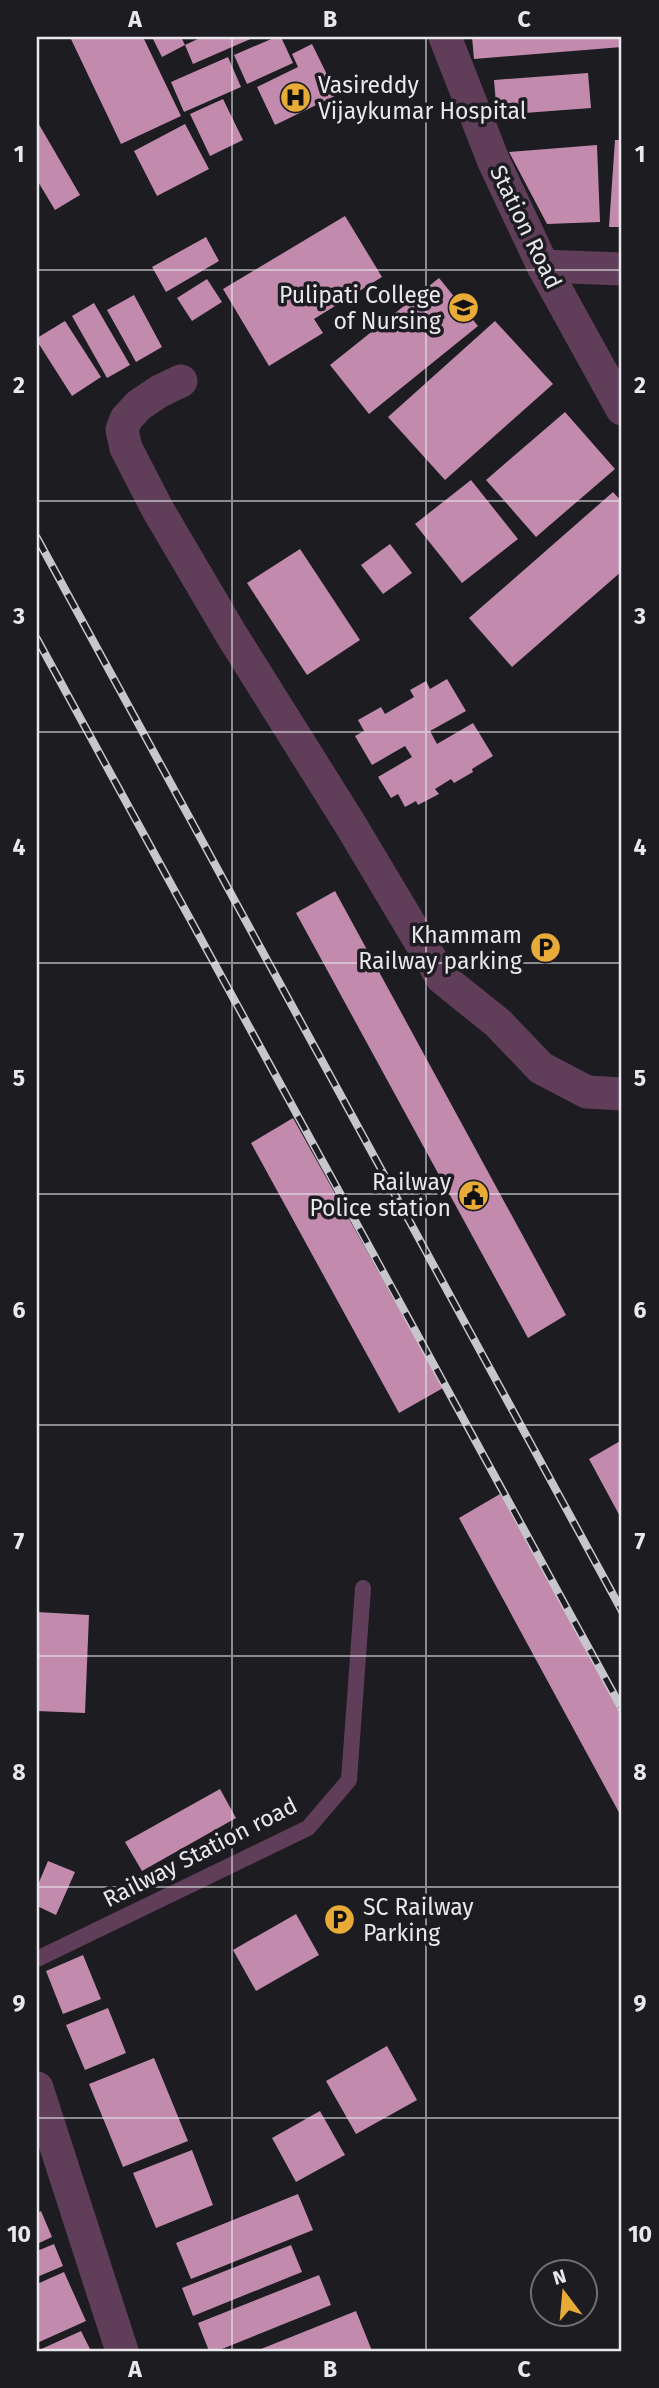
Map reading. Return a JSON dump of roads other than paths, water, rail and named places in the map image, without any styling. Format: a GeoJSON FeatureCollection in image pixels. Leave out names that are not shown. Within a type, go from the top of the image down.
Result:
{"type":"FeatureCollection","features":[{"type":"Feature","properties":{"kind":"street","name":"Station Road"},"geometry":{"type":"LineString","coordinates":[[446,37],[494,162],[542,266],[622,409]]}},
{"type":"Feature","properties":{"kind":"street"},"geometry":{"type":"LineString","coordinates":[[542,266],[622,269]]}},
{"type":"Feature","properties":{"kind":"street"},"geometry":{"type":"LineString","coordinates":[[180,381],[139,405],[126,419],[122,430],[126,448],[231,634],[442,978],[498,1023],[541,1068],[587,1092],[622,1094]]}},
{"type":"Feature","properties":{"kind":"street"},"geometry":{"type":"LineString","coordinates":[[37,2088],[122,2351]]}},
{"type":"Feature","properties":{"kind":"lane","name":"Railway Station road"},"geometry":{"type":"LineString","coordinates":[[37,1959],[308,1828],[349,1780],[363,1588]]}},
{"type":"Feature","properties":{"kind":"railway"},"geometry":{"type":"LineString","coordinates":[[37,538],[622,1611]]}},
{"type":"Feature","properties":{"kind":"railway"},"geometry":{"type":"LineString","coordinates":[[37,639],[622,1709]]}},
{"type":"Feature","properties":{"kind":"place","name":"Vasireddy Vijaykumar Hospital"},"geometry":{"type":"Point","coordinates":[295,98]}},
{"type":"Feature","properties":{"kind":"place","name":"Pulipati College of Nursing"},"geometry":{"type":"Point","coordinates":[464,308]}},
{"type":"Feature","properties":{"kind":"place","name":"Khammam Railway parking"},"geometry":{"type":"Point","coordinates":[545,948]}},
{"type":"Feature","properties":{"kind":"place","name":"Railway Police station"},"geometry":{"type":"Point","coordinates":[474,1195]}},
{"type":"Feature","properties":{"kind":"place","name":"SC Railway Parking"},"geometry":{"type":"Point","coordinates":[340,1920]}}]}
